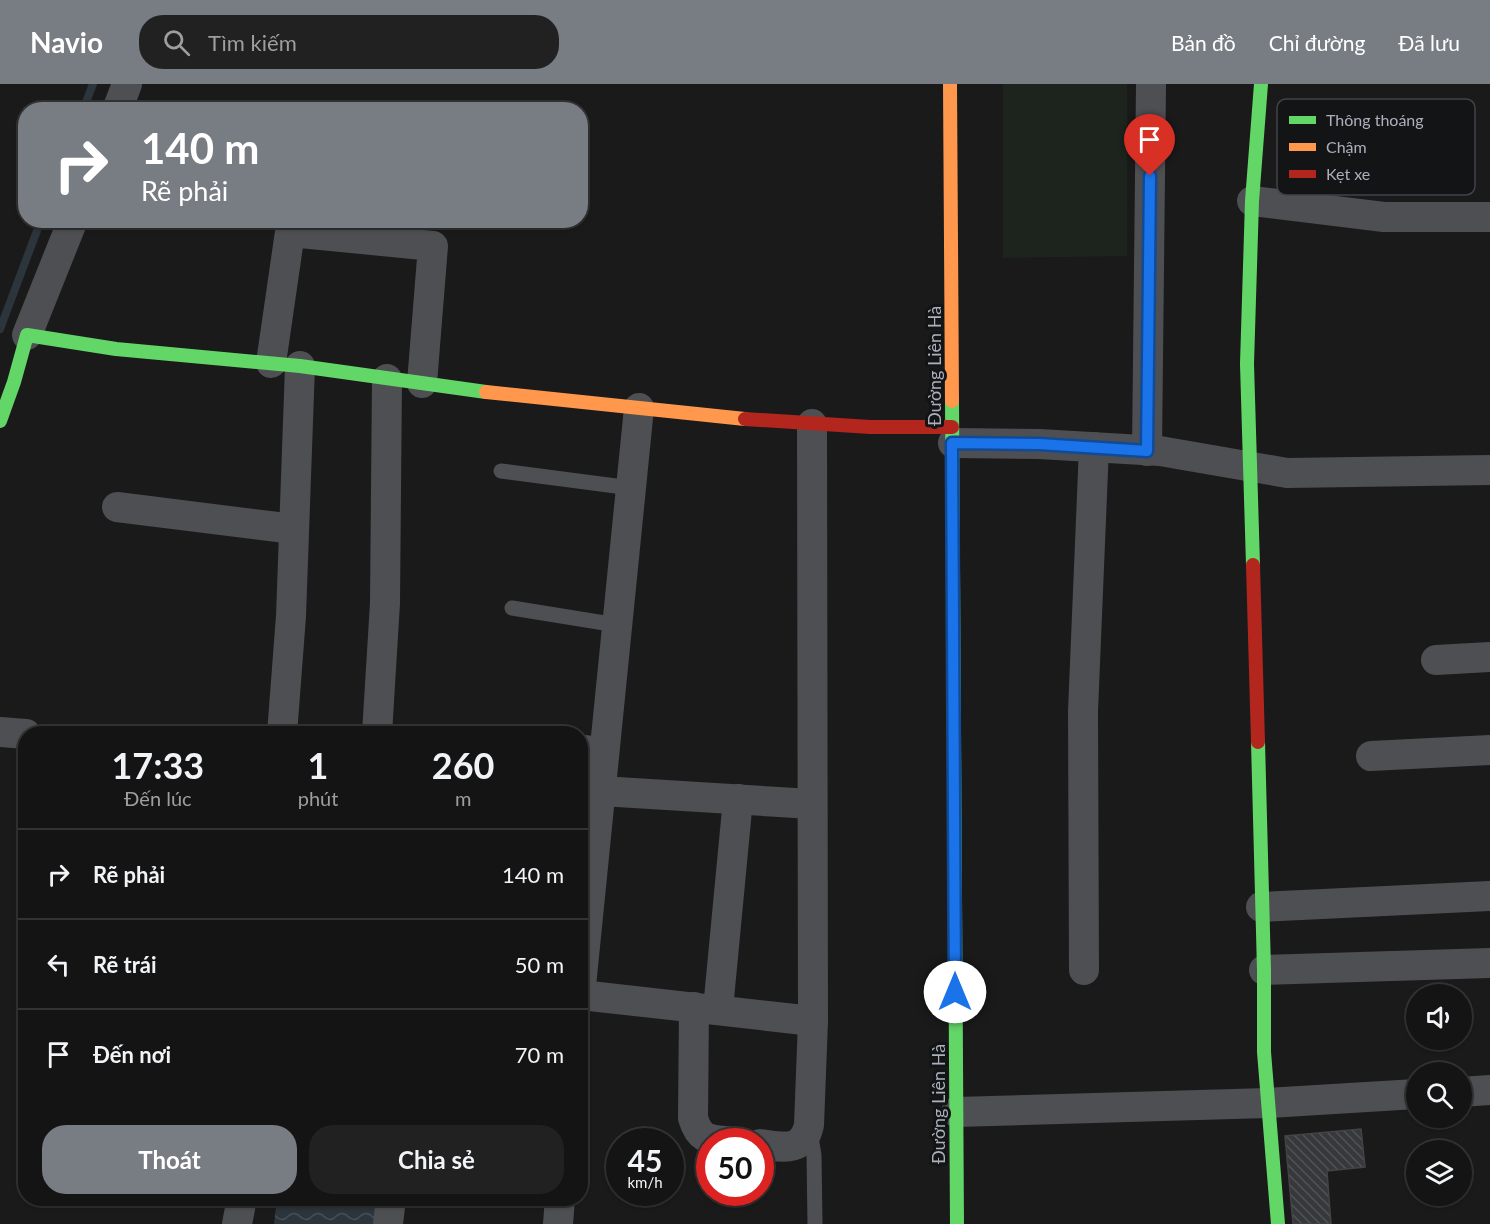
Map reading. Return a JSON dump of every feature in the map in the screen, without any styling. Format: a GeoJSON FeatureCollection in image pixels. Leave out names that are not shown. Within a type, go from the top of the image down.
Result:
{"type":"FeatureCollection","features":[{"type":"Feature","properties":{"kind":"street"},"geometry":{"type":"LineString","coordinates":[[120,102],[127,84]]}},
{"type":"Feature","properties":{"kind":"street","name":"Đường Liên Hà"},"geometry":{"type":"LineString","coordinates":[[950,84],[957,1224]]}},
{"type":"Feature","properties":{"kind":"street"},"geometry":{"type":"LineString","coordinates":[[1147,451],[1151,84]]}},
{"type":"Feature","properties":{"kind":"street"},"geometry":{"type":"LineString","coordinates":[[1261,84],[1252,201],[1247,364],[1257,678],[1264,1052],[1278,1224]]}},
{"type":"Feature","properties":{"kind":"street"},"geometry":{"type":"LineString","coordinates":[[1252,201],[1384,218],[1490,217]]}},
{"type":"Feature","properties":{"kind":"street"},"geometry":{"type":"LineString","coordinates":[[0,421],[27,335],[70,228]]}},
{"type":"Feature","properties":{"kind":"street"},"geometry":{"type":"LineString","coordinates":[[283,726],[291,616],[294,529],[285,365],[290,232],[433,246],[422,384]]}},
{"type":"Feature","properties":{"kind":"street"},"geometry":{"type":"LineString","coordinates":[[27,335],[116,349],[285,365],[422,384],[639,408],[1039,444],[1147,451],[1287,473],[1490,470]]}},
{"type":"Feature","properties":{"kind":"street"},"geometry":{"type":"LineString","coordinates":[[377,726],[385,603],[387,378]]}},
{"type":"Feature","properties":{"kind":"street"},"geometry":{"type":"LineString","coordinates":[[588,869],[601,791],[593,744],[618,625],[639,408]]}},
{"type":"Feature","properties":{"kind":"street"},"geometry":{"type":"LineString","coordinates":[[774,1146],[796,1145],[803,1140],[809,1125],[813,1021],[812,424]]}},
{"type":"Feature","properties":{"kind":"street"},"geometry":{"type":"LineString","coordinates":[[1084,970],[1083,711],[1094,447]]}},
{"type":"Feature","properties":{"kind":"street"},"geometry":{"type":"LineString","coordinates":[[117,507],[294,529]]}},
{"type":"Feature","properties":{"kind":"street"},"geometry":{"type":"LineString","coordinates":[[1436,660],[1490,657]]}},
{"type":"Feature","properties":{"kind":"street"},"geometry":{"type":"LineString","coordinates":[[0,732],[18,733]]}},
{"type":"Feature","properties":{"kind":"street"},"geometry":{"type":"LineString","coordinates":[[1371,756],[1490,750]]}},
{"type":"Feature","properties":{"kind":"street"},"geometry":{"type":"LineString","coordinates":[[601,791],[812,804]]}},
{"type":"Feature","properties":{"kind":"street"},"geometry":{"type":"LineString","coordinates":[[696,1128],[693,1118],[706,1008],[738,800]]}},
{"type":"Feature","properties":{"kind":"street"},"geometry":{"type":"LineString","coordinates":[[1261,907],[1490,896]]}},
{"type":"Feature","properties":{"kind":"street"},"geometry":{"type":"LineString","coordinates":[[1264,970],[1490,963]]}},
{"type":"Feature","properties":{"kind":"street"},"geometry":{"type":"LineString","coordinates":[[588,997],[813,1021]]}},
{"type":"Feature","properties":{"kind":"street"},"geometry":{"type":"LineString","coordinates":[[1472,1091],[1490,1090]]}},
{"type":"Feature","properties":{"kind":"street"},"geometry":{"type":"LineString","coordinates":[[956,1112],[1268,1102],[1406,1095]]}},
{"type":"Feature","properties":{"kind":"street"},"geometry":{"type":"LineString","coordinates":[[237,1224],[240,1206]]}},
{"type":"Feature","properties":{"kind":"street"},"geometry":{"type":"LineString","coordinates":[[388,1224],[390,1206]]}},
{"type":"Feature","properties":{"kind":"street"},"geometry":{"type":"LineString","coordinates":[[558,1224],[559,1206]]}},
{"type":"Feature","properties":{"kind":"lane"},"geometry":{"type":"LineString","coordinates":[[501,471],[631,488]]}},
{"type":"Feature","properties":{"kind":"lane"},"geometry":{"type":"LineString","coordinates":[[512,608],[618,625]]}},
{"type":"Feature","properties":{"kind":"lane"},"geometry":{"type":"LineString","coordinates":[[809,1125],[814,1155],[815,1224]]}},
{"type":"Feature","properties":{"kind":"shaded area"},"geometry":{"type":"Polygon","coordinates":[[[1003,84],[1127,84],[1127,256],[1003,258],[1003,84]]]}},
{"type":"Feature","properties":{"kind":"water"},"geometry":{"type":"Polygon","coordinates":[[[276,1206],[383,1206],[382,1224],[274,1224],[276,1206]]]}},
{"type":"Feature","properties":{"kind":"building"},"geometry":{"type":"Polygon","coordinates":[[[1361,1129],[1365,1167],[1327,1171],[1331,1224],[1293,1224],[1285,1136],[1361,1129]]]}},
{"type":"Feature","properties":{"kind":"waterway"},"geometry":{"type":"LineString","coordinates":[[86,102],[93,84]]}},
{"type":"Feature","properties":{"kind":"waterway"},"geometry":{"type":"LineString","coordinates":[[0,329],[38,228]]}},
{"type":"Feature","properties":{"kind":"traffic: fast"},"geometry":{"type":"LineString","coordinates":[[1253,565],[1247,364],[1252,201],[1261,84]]}},
{"type":"Feature","properties":{"kind":"traffic: fast"},"geometry":{"type":"LineString","coordinates":[[0,421],[27,335],[116,349],[300,366],[486,392]]}},
{"type":"Feature","properties":{"kind":"traffic: fast"},"geometry":{"type":"LineString","coordinates":[[952,401],[957,1224]]}},
{"type":"Feature","properties":{"kind":"traffic: fast"},"geometry":{"type":"LineString","coordinates":[[1258,742],[1264,1052],[1278,1224]]}},
{"type":"Feature","properties":{"kind":"traffic: slow"},"geometry":{"type":"LineString","coordinates":[[950,84],[952,401]]}},
{"type":"Feature","properties":{"kind":"traffic: slow"},"geometry":{"type":"LineString","coordinates":[[486,392],[745,419]]}},
{"type":"Feature","properties":{"kind":"traffic: jam"},"geometry":{"type":"LineString","coordinates":[[745,419],[870,427],[952,427]]}},
{"type":"Feature","properties":{"kind":"traffic: jam"},"geometry":{"type":"LineString","coordinates":[[1253,565],[1258,742]]}},
{"type":"Feature","properties":{"kind":"route"},"geometry":{"type":"LineString","coordinates":[[955,992],[952,443],[1039,444],[1147,451],[1150,176]]}}]}
